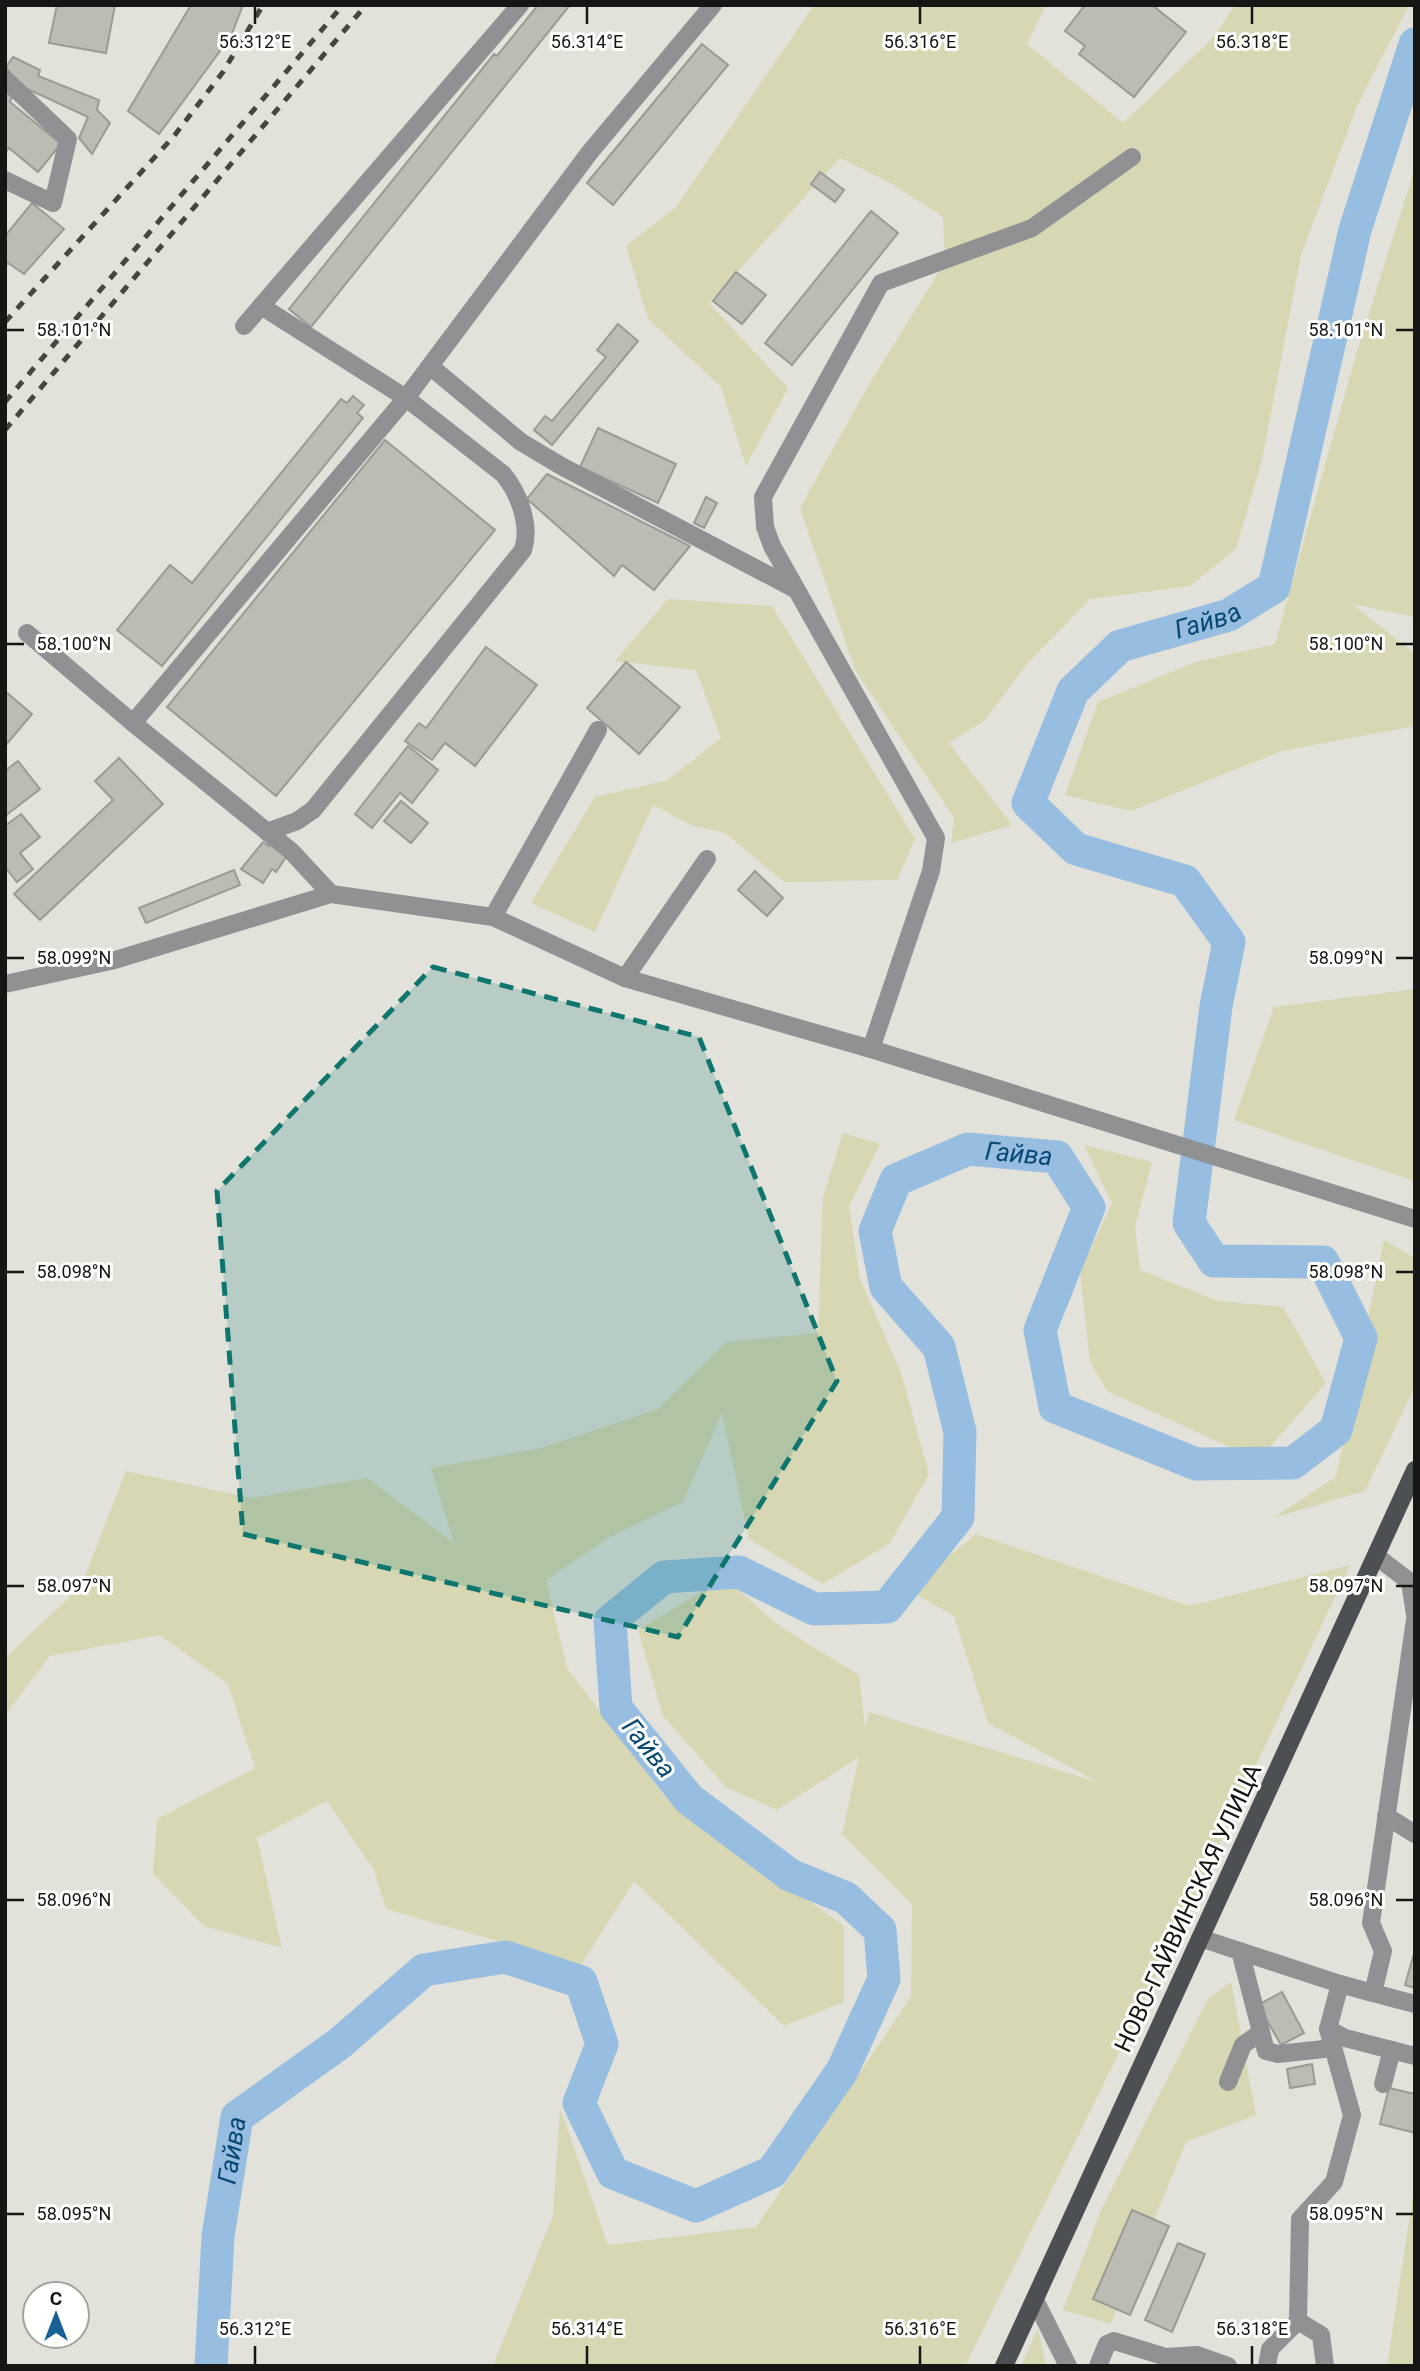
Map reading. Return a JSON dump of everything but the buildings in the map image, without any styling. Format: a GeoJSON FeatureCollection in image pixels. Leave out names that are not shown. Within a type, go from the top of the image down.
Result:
{"type":"FeatureCollection","features":[{"type":"Feature","properties":{"kind":"main road","name":"НОВО-ГАЙВИНСКАЯ УЛИЦА"},"geometry":{"type":"LineString","coordinates":[[1004,2366],[1036,2302],[1415,1470]]}},
{"type":"Feature","properties":{"kind":"street"},"geometry":{"type":"LineString","coordinates":[[244,326],[520,5]]}},
{"type":"Feature","properties":{"kind":"street"},"geometry":{"type":"LineString","coordinates":[[133,723],[406,398],[590,152],[713,5]]}},
{"type":"Feature","properties":{"kind":"street"},"geometry":{"type":"LineString","coordinates":[[5,79],[68,139],[53,203],[5,180]]}},
{"type":"Feature","properties":{"kind":"street"},"geometry":{"type":"LineString","coordinates":[[872,1049],[931,872],[936,838],[807,606],[793,587],[765,527],[763,497],[881,283],[1032,228],[1132,157]]}},
{"type":"Feature","properties":{"kind":"street"},"geometry":{"type":"LineString","coordinates":[[261,306],[406,398],[503,474],[512,485],[526,528],[523,550],[313,810],[297,821],[267,832]]}},
{"type":"Feature","properties":{"kind":"street"},"geometry":{"type":"LineString","coordinates":[[431,367],[521,442],[793,587]]}},
{"type":"Feature","properties":{"kind":"street"},"geometry":{"type":"LineString","coordinates":[[27,633],[291,851],[331,894]]}},
{"type":"Feature","properties":{"kind":"street"},"geometry":{"type":"LineString","coordinates":[[493,917],[598,730]]}},
{"type":"Feature","properties":{"kind":"street"},"geometry":{"type":"LineString","coordinates":[[625,978],[708,859]]}},
{"type":"Feature","properties":{"kind":"street"},"geometry":{"type":"LineString","coordinates":[[5,985],[115,960],[331,894],[493,917],[625,978],[872,1049],[1415,1219]]}},
{"type":"Feature","properties":{"kind":"street"},"geometry":{"type":"LineString","coordinates":[[1373,1993],[1383,1951],[1371,1923],[1386,1816],[1409,1699],[1415,1618],[1410,1582],[1376,1556]]}},
{"type":"Feature","properties":{"kind":"street"},"geometry":{"type":"LineString","coordinates":[[1386,1816],[1415,1834]]}},
{"type":"Feature","properties":{"kind":"street"},"geometry":{"type":"LineString","coordinates":[[1200,1938],[1340,1984],[1415,2004]]}},
{"type":"Feature","properties":{"kind":"street"},"geometry":{"type":"LineString","coordinates":[[1240,1951],[1263,2046],[1270,2054],[1333,2048]]}},
{"type":"Feature","properties":{"kind":"street"},"geometry":{"type":"LineString","coordinates":[[1267,2366],[1270,2349],[1298,2321],[1300,2219],[1334,2182],[1352,2115],[1328,2029],[1340,1984]]}},
{"type":"Feature","properties":{"kind":"street"},"geometry":{"type":"LineString","coordinates":[[1328,2029],[1345,2038],[1415,2056]]}},
{"type":"Feature","properties":{"kind":"street"},"geometry":{"type":"LineString","coordinates":[[1228,2082],[1244,2045],[1260,2033]]}},
{"type":"Feature","properties":{"kind":"street"},"geometry":{"type":"LineString","coordinates":[[1383,2084],[1392,2050]]}},
{"type":"Feature","properties":{"kind":"street"},"geometry":{"type":"LineString","coordinates":[[1036,2302],[1068,2366]]}},
{"type":"Feature","properties":{"kind":"street"},"geometry":{"type":"LineString","coordinates":[[1298,2321],[1321,2335],[1325,2366]]}},
{"type":"Feature","properties":{"kind":"street"},"geometry":{"type":"LineString","coordinates":[[1098,2366],[1107,2344],[1114,2342],[1166,2357],[1197,2355],[1228,2366]]}},
{"type":"Feature","properties":{"kind":"highlighted area"},"geometry":{"type":"Polygon","coordinates":[[[433,967],[699,1037],[837,1381],[678,1637],[243,1534],[217,1191],[433,967]]]}},
{"type":"Feature","properties":{"kind":"green space"},"geometry":{"type":"Polygon","coordinates":[[[814,5],[1046,5],[1027,44],[1123,123],[1212,39],[1235,5],[1409,5],[1357,106],[1301,255],[1262,460],[1236,549],[1190,586],[1090,599],[1026,665],[985,720],[949,743],[1012,825],[951,843],[954,818],[855,670],[800,508],[868,386],[945,262],[943,217],[892,184],[840,158],[709,303],[788,388],[746,466],[721,387],[648,319],[626,246],[676,207],[814,5]]]}},
{"type":"Feature","properties":{"kind":"green space"},"geometry":{"type":"Polygon","coordinates":[[[1415,168],[1415,617],[1352,604],[1415,654],[1415,726],[1282,751],[1131,811],[1065,795],[1098,702],[1196,662],[1275,644],[1355,358],[1415,168]]]}},
{"type":"Feature","properties":{"kind":"green space"},"geometry":{"type":"Polygon","coordinates":[[[668,599],[772,606],[915,839],[897,880],[784,882],[725,833],[691,825],[653,805],[595,932],[531,903],[595,797],[668,780],[721,738],[696,670],[615,661],[668,599]]]}},
{"type":"Feature","properties":{"kind":"green space"},"geometry":{"type":"Polygon","coordinates":[[[1415,989],[1415,1181],[1234,1120],[1274,1007],[1415,989]]]}},
{"type":"Feature","properties":{"kind":"green space"},"geometry":{"type":"Polygon","coordinates":[[[843,1133],[880,1144],[849,1206],[860,1279],[901,1373],[929,1474],[890,1543],[823,1584],[749,1539],[722,1413],[683,1502],[610,1537],[546,1580],[567,1668],[665,1797],[844,1926],[844,2002],[784,2026],[634,1881],[581,1965],[386,1909],[374,1870],[327,1801],[257,1838],[282,1948],[204,1926],[153,1874],[157,1819],[255,1768],[228,1684],[160,1635],[50,1656],[5,1715],[5,1658],[81,1586],[126,1471],[252,1498],[367,1478],[454,1543],[431,1468],[541,1448],[658,1409],[726,1342],[818,1333],[823,1197],[843,1133]]]}},
{"type":"Feature","properties":{"kind":"green space"},"geometry":{"type":"Polygon","coordinates":[[[1084,1145],[1152,1162],[1135,1226],[1140,1270],[1218,1301],[1283,1307],[1326,1383],[1258,1460],[1107,1391],[1090,1362],[1080,1272],[1112,1203],[1084,1145]]]}},
{"type":"Feature","properties":{"kind":"green space"},"geometry":{"type":"Polygon","coordinates":[[[1384,1240],[1415,1258],[1415,1386],[1365,1491],[1273,1518],[1336,1477],[1384,1240]]]}},
{"type":"Feature","properties":{"kind":"green space"},"geometry":{"type":"Polygon","coordinates":[[[976,1534],[1190,1606],[1350,1565],[1168,1953],[965,2366],[493,2366],[553,2215],[560,2108],[608,2245],[756,2227],[911,1997],[912,1905],[842,1834],[859,1757],[777,1810],[726,1787],[663,1716],[638,1630],[724,1578],[781,1627],[859,1675],[865,1728],[869,1712],[1098,1782],[988,1723],[954,1616],[908,1590],[976,1534]]]}},
{"type":"Feature","properties":{"kind":"green space"},"geometry":{"type":"Polygon","coordinates":[[[1231,1982],[1256,2115],[1186,2142],[1111,2324],[1063,2310],[1102,2208],[1208,1999],[1231,1982]]]}},
{"type":"Feature","properties":{"kind":"green space"},"geometry":{"type":"Polygon","coordinates":[[[1415,2182],[1415,2366],[1387,2366],[1415,2182]]]}},
{"type":"Feature","properties":{"kind":"green space"},"geometry":{"type":"Polygon","coordinates":[[[1038,2329],[1046,2366],[1021,2366],[1038,2329]]]}},
{"type":"Feature","properties":{"kind":"waterway","name":"Гайва"},"geometry":{"type":"LineString","coordinates":[[211,2366],[218,2236],[237,2117],[340,2043],[424,1970],[505,1957],[581,1982],[602,2044],[579,2103],[613,2173],[696,2206],[772,2172],[842,2071],[884,1979],[880,1930],[846,1898],[790,1875],[689,1799],[616,1708],[610,1621],[664,1577],[739,1572],[814,1609],[887,1607],[958,1517],[960,1432],[939,1347],[886,1287],[875,1231],[896,1180],[968,1149],[1057,1157],[1089,1207],[1040,1330],[1055,1407],[1196,1464],[1293,1463],[1336,1430],[1361,1338],[1323,1262],[1214,1261],[1189,1223],[1216,1006],[1229,942],[1185,881],[1076,849],[1028,803],[1073,691],[1120,646],[1229,615],[1274,587],[1355,230],[1415,44]]}},
{"type":"Feature","properties":{"kind":"railway"},"geometry":{"type":"LineString","coordinates":[[5,322],[174,136],[223,72],[263,5]]}},
{"type":"Feature","properties":{"kind":"railway"},"geometry":{"type":"LineString","coordinates":[[5,402],[343,5]]}},
{"type":"Feature","properties":{"kind":"railway"},"geometry":{"type":"LineString","coordinates":[[5,430],[366,5]]}}]}
